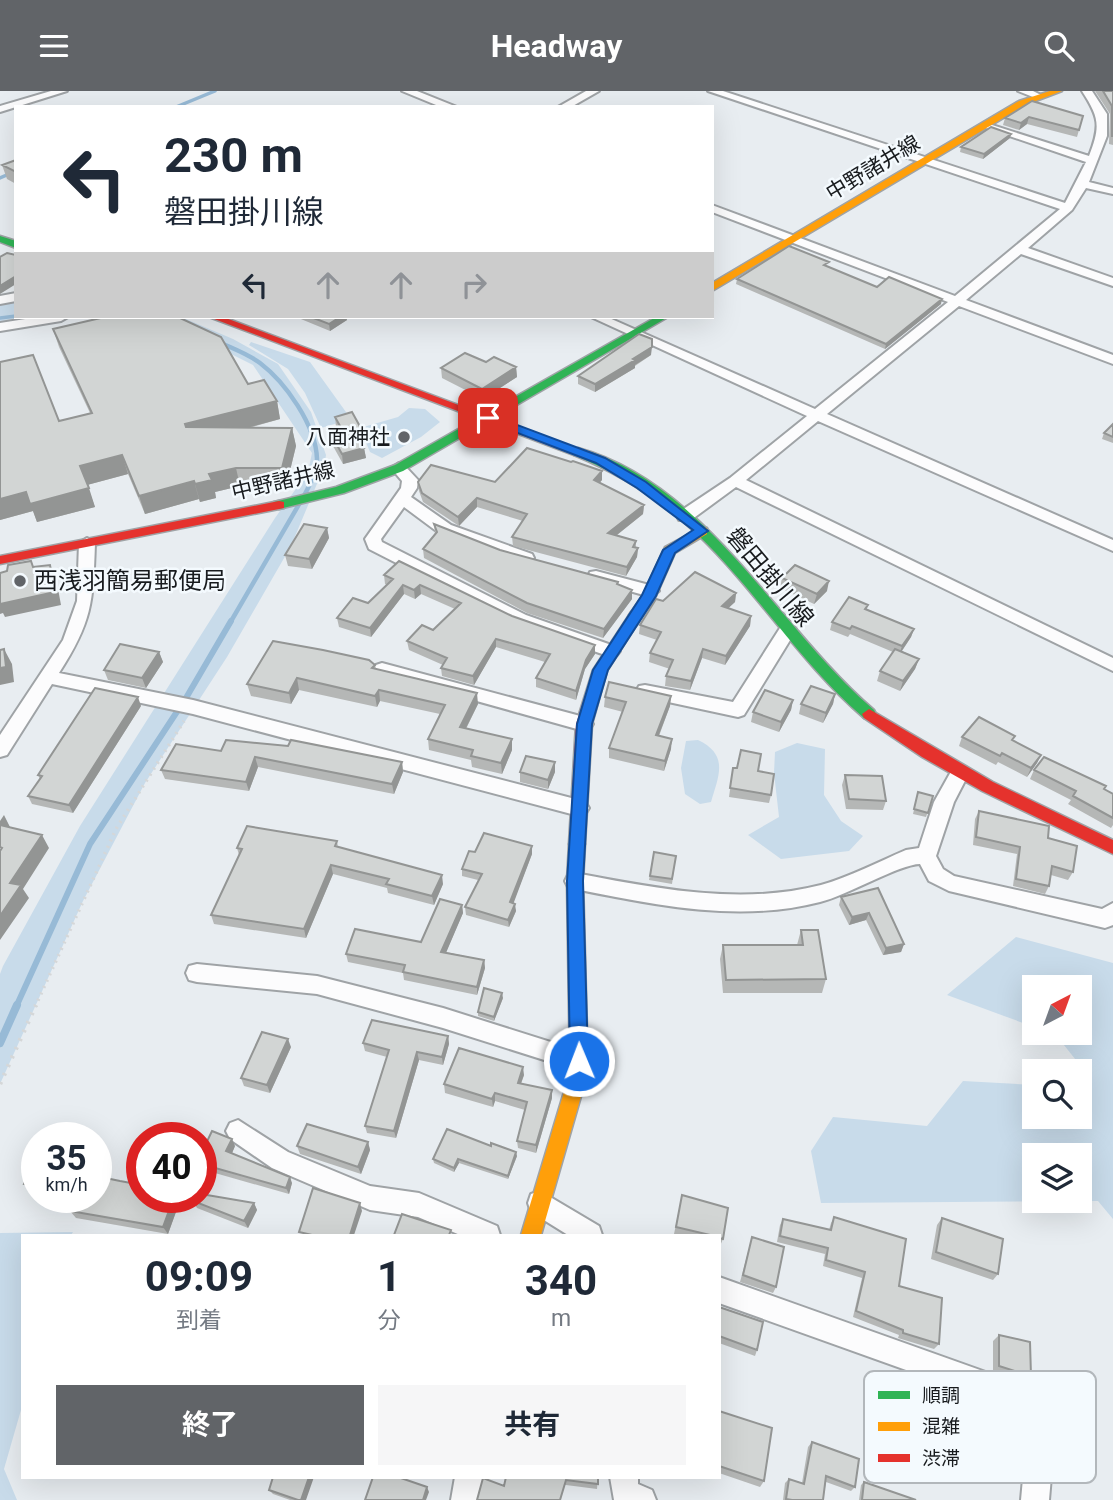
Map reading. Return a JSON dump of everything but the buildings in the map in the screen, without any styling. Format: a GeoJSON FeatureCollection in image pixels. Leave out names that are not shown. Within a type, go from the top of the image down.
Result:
{"type":"FeatureCollection","features":[{"type":"Feature","properties":{"kind":"main road","name":"中野諸井線"},"geometry":{"type":"LineString","coordinates":[[714,287],[984,125],[1031,93],[1058,91]]}},
{"type":"Feature","properties":{"kind":"main road","name":"磐田掛川線"},"geometry":{"type":"LineString","coordinates":[[219,319],[601,460],[685,516],[702,531],[813,664],[868,714],[960,773],[1113,847]]}},
{"type":"Feature","properties":{"kind":"main road","name":"中野諸井線"},"geometry":{"type":"LineString","coordinates":[[0,560],[280,505],[340,489],[399,468],[659,319]]}},
{"type":"Feature","properties":{"kind":"main road"},"geometry":{"type":"LineString","coordinates":[[531,1234],[579,1072],[575,881],[584,724],[609,683],[611,651],[651,591],[670,550],[702,531]]}},
{"type":"Feature","properties":{"kind":"street"},"geometry":{"type":"LineString","coordinates":[[0,109],[62,91]]}},
{"type":"Feature","properties":{"kind":"street"},"geometry":{"type":"LineString","coordinates":[[407,91],[446,105]]}},
{"type":"Feature","properties":{"kind":"street"},"geometry":{"type":"LineString","coordinates":[[568,105],[594,91]]}},
{"type":"Feature","properties":{"kind":"street"},"geometry":{"type":"LineString","coordinates":[[713,91],[1068,208]]}},
{"type":"Feature","properties":{"kind":"street"},"geometry":{"type":"LineString","coordinates":[[685,516],[735,481],[1068,208],[1083,184],[1108,114],[1087,91]]}},
{"type":"Feature","properties":{"kind":"street"},"geometry":{"type":"LineString","coordinates":[[984,125],[1091,160]]}},
{"type":"Feature","properties":{"kind":"street"},"geometry":{"type":"LineString","coordinates":[[1083,184],[1113,191]]}},
{"type":"Feature","properties":{"kind":"street"},"geometry":{"type":"LineString","coordinates":[[714,209],[1113,360]]}},
{"type":"Feature","properties":{"kind":"street"},"geometry":{"type":"LineString","coordinates":[[1020,249],[1113,282]]}},
{"type":"Feature","properties":{"kind":"street"},"geometry":{"type":"LineString","coordinates":[[0,327],[49,319]]}},
{"type":"Feature","properties":{"kind":"street"},"geometry":{"type":"LineString","coordinates":[[602,319],[1113,546]]}},
{"type":"Feature","properties":{"kind":"street"},"geometry":{"type":"LineString","coordinates":[[399,468],[410,479],[409,488],[373,539],[375,545],[520,619],[611,651]]}},
{"type":"Feature","properties":{"kind":"street"},"geometry":{"type":"LineString","coordinates":[[735,481],[1113,665]]}},
{"type":"Feature","properties":{"kind":"street"},"geometry":{"type":"LineString","coordinates":[[402,498],[453,533],[507,553],[546,563]]}},
{"type":"Feature","properties":{"kind":"street"},"geometry":{"type":"LineString","coordinates":[[0,750],[71,641],[85,601],[88,543]]}},
{"type":"Feature","properties":{"kind":"street"},"geometry":{"type":"LineString","coordinates":[[586,574],[651,591]]}},
{"type":"Feature","properties":{"kind":"street"},"geometry":{"type":"LineString","coordinates":[[609,683],[738,711],[786,632]]}},
{"type":"Feature","properties":{"kind":"street"},"geometry":{"type":"LineString","coordinates":[[382,669],[584,724]]}},
{"type":"Feature","properties":{"kind":"street"},"geometry":{"type":"LineString","coordinates":[[47,677],[193,707],[579,808]]}},
{"type":"Feature","properties":{"kind":"street"},"geometry":{"type":"LineString","coordinates":[[960,773],[944,802],[926,856],[936,874],[949,883],[1105,919],[1113,912]]}},
{"type":"Feature","properties":{"kind":"street"},"geometry":{"type":"LineString","coordinates":[[575,881],[681,901],[785,902],[823,894],[913,856],[926,856]]}},
{"type":"Feature","properties":{"kind":"street"},"geometry":{"type":"LineString","coordinates":[[197,973],[317,985],[443,1018],[579,1061]]}},
{"type":"Feature","properties":{"kind":"street"},"geometry":{"type":"LineString","coordinates":[[238,1131],[280,1160],[370,1198],[419,1205],[486,1234]]}},
{"type":"Feature","properties":{"kind":"street"},"geometry":{"type":"LineString","coordinates":[[540,1203],[588,1234]]}},
{"type":"Feature","properties":{"kind":"street"},"geometry":{"type":"LineString","coordinates":[[721,1291],[945,1371]]}},
{"type":"Feature","properties":{"kind":"street"},"geometry":{"type":"LineString","coordinates":[[465,1500],[470,1479]]}},
{"type":"Feature","properties":{"kind":"street"},"geometry":{"type":"LineString","coordinates":[[624,1479],[625,1493],[642,1500]]}},
{"type":"Feature","properties":{"kind":"path"},"geometry":{"type":"LineString","coordinates":[[0,1084],[116,829],[193,707]]}},
{"type":"Feature","properties":{"kind":"shaded area"},"geometry":{"type":"Polygon","coordinates":[[[14,299],[14,319],[46,319],[0,326],[0,302],[14,299]]]}},
{"type":"Feature","properties":{"kind":"shaded area"},"geometry":{"type":"Polygon","coordinates":[[[107,319],[186,319],[233,339],[278,364],[311,412],[326,455],[324,467],[291,546],[227,657],[145,783],[83,901],[0,1084],[0,974],[3,966],[80,826],[275,518],[308,472],[312,453],[253,365],[203,340],[107,319]]]}},
{"type":"Feature","properties":{"kind":"shaded area"},"geometry":{"type":"Polygon","coordinates":[[[251,342],[310,362],[351,419],[321,428],[305,393],[288,369],[249,345],[251,342]]]}},
{"type":"Feature","properties":{"kind":"shaded area"},"geometry":{"type":"Polygon","coordinates":[[[409,408],[425,409],[440,422],[421,437],[382,458],[370,452],[360,428],[398,417],[409,408]]]}},
{"type":"Feature","properties":{"kind":"shaded area"},"geometry":{"type":"Polygon","coordinates":[[[698,740],[715,753],[719,767],[711,802],[700,804],[685,794],[681,768],[686,741],[698,740]]]}},
{"type":"Feature","properties":{"kind":"shaded area"},"geometry":{"type":"Polygon","coordinates":[[[797,743],[825,749],[824,795],[841,821],[863,836],[849,851],[781,859],[748,835],[779,817],[774,773],[775,752],[797,743]]]}},
{"type":"Feature","properties":{"kind":"shaded area"},"geometry":{"type":"Polygon","coordinates":[[[1016,937],[1113,963],[1113,1219],[1098,1201],[1092,1201],[1092,1143],[1022,1143],[1022,1202],[821,1203],[811,1151],[833,1117],[927,1126],[963,1081],[1022,1084],[1022,1129],[1092,1129],[1092,1059],[1075,1059],[1064,1045],[1092,1045],[1092,975],[1022,975],[1022,1023],[947,995],[1016,937]]]}},
{"type":"Feature","properties":{"kind":"shaded area"},"geometry":{"type":"Polygon","coordinates":[[[73,1232],[21,1234],[21,1410],[4,1469],[17,1500],[0,1500],[0,1233],[73,1232]]]}},
{"type":"Feature","properties":{"kind":"waterway"},"geometry":{"type":"LineString","coordinates":[[181,105],[215,91]]}},
{"type":"Feature","properties":{"kind":"waterway"},"geometry":{"type":"LineString","coordinates":[[0,178],[14,172]]}},
{"type":"Feature","properties":{"kind":"waterway"},"geometry":{"type":"LineString","coordinates":[[0,318],[14,316]]}},
{"type":"Feature","properties":{"kind":"waterway"},"geometry":{"type":"LineString","coordinates":[[221,343],[241,352],[270,371],[289,393],[311,432],[317,459],[315,473],[305,494],[230,623]]}},
{"type":"Feature","properties":{"kind":"waterway"},"geometry":{"type":"LineString","coordinates":[[16,1007],[90,844],[186,698],[231,621]]}},
{"type":"Feature","properties":{"kind":"waterway"},"geometry":{"type":"LineString","coordinates":[[0,1043],[17,1005]]}},
{"type":"Feature","properties":{"kind":"traffic: fast"},"geometry":{"type":"LineString","coordinates":[[0,239],[14,244]]}},
{"type":"Feature","properties":{"kind":"traffic: fast"},"geometry":{"type":"LineString","coordinates":[[279,505],[340,490],[399,468],[660,319]]}},
{"type":"Feature","properties":{"kind":"traffic: fast"},"geometry":{"type":"LineString","coordinates":[[578,452],[635,480],[687,518],[737,569],[826,675],[869,714]]}},
{"type":"Feature","properties":{"kind":"traffic: slow"},"geometry":{"type":"LineString","coordinates":[[714,287],[1022,103],[1058,91]]}},
{"type":"Feature","properties":{"kind":"traffic: slow"},"geometry":{"type":"LineString","coordinates":[[636,615],[649,596],[670,550],[702,531]]}},
{"type":"Feature","properties":{"kind":"traffic: slow"},"geometry":{"type":"LineString","coordinates":[[531,1234],[579,1072],[575,881],[577,844]]}},
{"type":"Feature","properties":{"kind":"traffic: jam"},"geometry":{"type":"LineString","coordinates":[[219,319],[578,452]]}},
{"type":"Feature","properties":{"kind":"traffic: jam"},"geometry":{"type":"LineString","coordinates":[[0,560],[279,505]]}},
{"type":"Feature","properties":{"kind":"traffic: jam"},"geometry":{"type":"LineString","coordinates":[[577,844],[584,724],[600,670],[636,615]]}},
{"type":"Feature","properties":{"kind":"traffic: jam"},"geometry":{"type":"LineString","coordinates":[[869,714],[957,770],[1113,847]]}},
{"type":"Feature","properties":{"kind":"place","name":"八面神社"},"geometry":{"type":"Point","coordinates":[404,437]}},
{"type":"Feature","properties":{"kind":"place","name":"西浅羽簡易郵便局"},"geometry":{"type":"Point","coordinates":[20,581]}},
{"type":"Feature","properties":{"kind":"route"},"geometry":{"type":"LineString","coordinates":[[488,418],[601,460],[641,485],[702,531],[670,550],[649,596],[600,670],[584,724],[575,881],[579,1061]]}}]}
